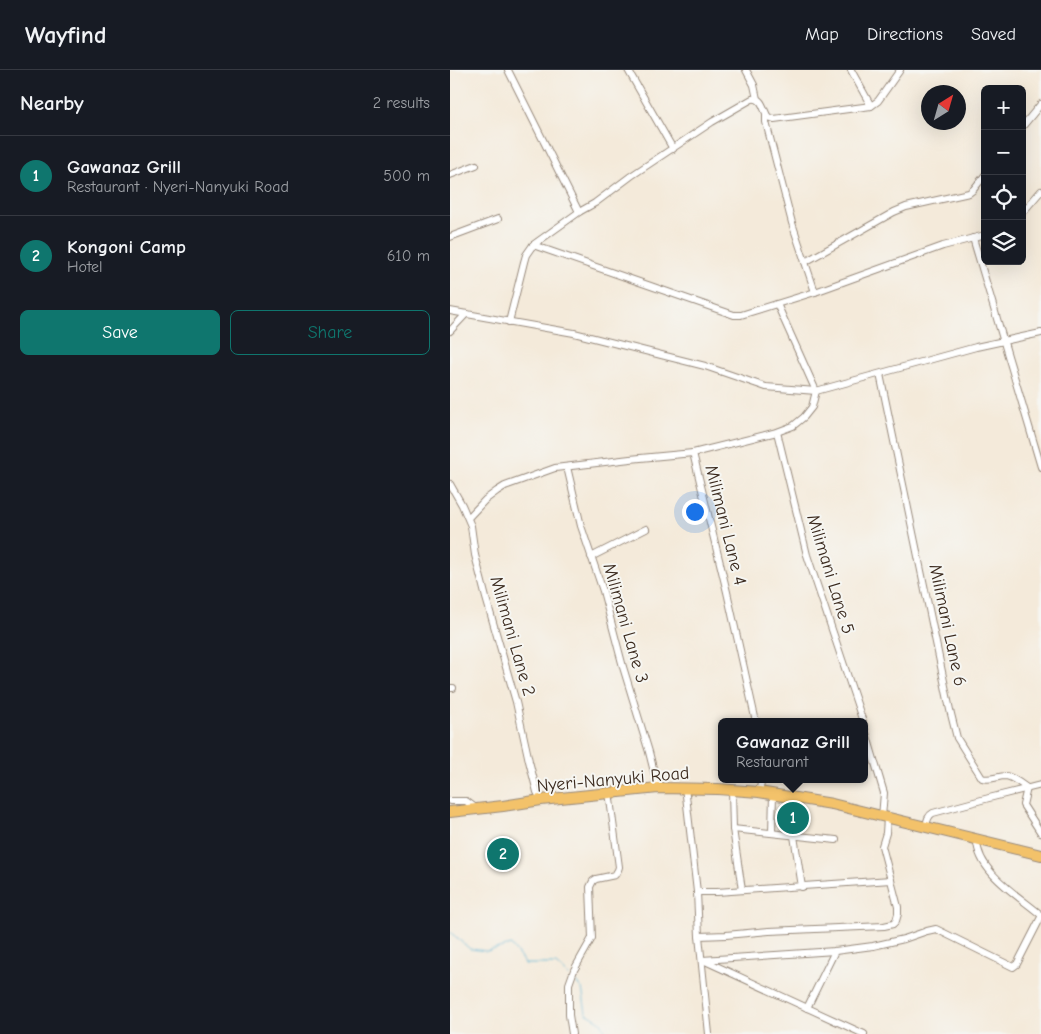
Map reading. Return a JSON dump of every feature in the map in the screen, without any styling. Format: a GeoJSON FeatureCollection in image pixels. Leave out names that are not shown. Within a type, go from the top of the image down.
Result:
{"type":"FeatureCollection","features":[{"type":"Feature","properties":{"kind":"highway","name":"Nyeri-Nanyuki Road"},"geometry":{"type":"LineString","coordinates":[[450,812],[610,792],[658,788],[686,787],[732,790],[759,792],[832,804],[1041,855]]}},
{"type":"Feature","properties":{"kind":"street"},"geometry":{"type":"LineString","coordinates":[[508,70],[580,212]]}},
{"type":"Feature","properties":{"kind":"street"},"geometry":{"type":"LineString","coordinates":[[628,70],[673,149]]}},
{"type":"Feature","properties":{"kind":"street"},"geometry":{"type":"LineString","coordinates":[[746,70],[754,85],[757,99],[761,102],[766,115],[769,134],[792,223],[815,292]]}},
{"type":"Feature","properties":{"kind":"street"},"geometry":{"type":"LineString","coordinates":[[851,70],[871,106]]}},
{"type":"Feature","properties":{"kind":"street"},"geometry":{"type":"LineString","coordinates":[[766,115],[768,118],[778,118],[871,106],[878,101],[900,70]]}},
{"type":"Feature","properties":{"kind":"street"},"geometry":{"type":"LineString","coordinates":[[509,322],[526,255],[533,245],[712,122],[752,99],[757,99]]}},
{"type":"Feature","properties":{"kind":"street"},"geometry":{"type":"LineString","coordinates":[[1026,122],[1041,104]]}},
{"type":"Feature","properties":{"kind":"street"},"geometry":{"type":"LineString","coordinates":[[450,175],[476,165]]}},
{"type":"Feature","properties":{"kind":"street"},"geometry":{"type":"LineString","coordinates":[[806,262],[894,212],[906,207],[969,193],[981,180]]}},
{"type":"Feature","properties":{"kind":"street"},"geometry":{"type":"LineString","coordinates":[[1026,208],[1041,191]]}},
{"type":"Feature","properties":{"kind":"street"},"geometry":{"type":"LineString","coordinates":[[450,237],[498,219]]}},
{"type":"Feature","properties":{"kind":"street"},"geometry":{"type":"LineString","coordinates":[[533,245],[734,315],[744,315],[815,292],[943,246],[981,236]]}},
{"type":"Feature","properties":{"kind":"street"},"geometry":{"type":"LineString","coordinates":[[973,238],[1041,466]]}},
{"type":"Feature","properties":{"kind":"street"},"geometry":{"type":"LineString","coordinates":[[693,453],[777,432],[793,426],[812,407],[816,391],[777,304]]}},
{"type":"Feature","properties":{"kind":"street"},"geometry":{"type":"LineString","coordinates":[[450,311],[574,334],[705,366],[766,387],[816,391],[976,348],[1041,333]]}},
{"type":"Feature","properties":{"kind":"street"},"geometry":{"type":"LineString","coordinates":[[450,331],[466,314]]}},
{"type":"Feature","properties":{"kind":"street","name":"Milimani Lane 6"},"geometry":{"type":"LineString","coordinates":[[880,374],[956,734],[982,778],[987,780],[1006,776],[1027,788]]}},
{"type":"Feature","properties":{"kind":"street","name":"Milimani Lane 5"},"geometry":{"type":"LineString","coordinates":[[777,432],[806,555],[862,718]]}},
{"type":"Feature","properties":{"kind":"street","name":"Milimani Lane 4"},"geometry":{"type":"LineString","coordinates":[[468,518],[485,500],[505,486],[556,468],[693,453],[755,718]]}},
{"type":"Feature","properties":{"kind":"street","name":"Milimani Lane 3"},"geometry":{"type":"LineString","coordinates":[[567,467],[581,526],[603,591],[658,788]]}},
{"type":"Feature","properties":{"kind":"street","name":"Milimani Lane 2"},"geometry":{"type":"LineString","coordinates":[[450,484],[468,518],[486,598],[516,702],[537,792],[541,800]]}},
{"type":"Feature","properties":{"kind":"street"},"geometry":{"type":"LineString","coordinates":[[592,557],[646,529]]}},
{"type":"Feature","properties":{"kind":"street"},"geometry":{"type":"LineString","coordinates":[[699,936],[884,926],[896,922],[898,907],[882,846],[886,833],[884,793],[868,739]]}},
{"type":"Feature","properties":{"kind":"street"},"geometry":{"type":"LineString","coordinates":[[759,792],[761,783]]}},
{"type":"Feature","properties":{"kind":"street"},"geometry":{"type":"LineString","coordinates":[[926,827],[928,818],[933,813],[1041,785]]}},
{"type":"Feature","properties":{"kind":"street"},"geometry":{"type":"LineString","coordinates":[[686,787],[709,1034]]}},
{"type":"Feature","properties":{"kind":"street"},"geometry":{"type":"LineString","coordinates":[[1027,788],[1023,805],[1041,833]]}},
{"type":"Feature","properties":{"kind":"street"},"geometry":{"type":"LineString","coordinates":[[732,790],[733,829],[742,890]]}},
{"type":"Feature","properties":{"kind":"street"},"geometry":{"type":"LineString","coordinates":[[572,1034],[569,1015],[569,984],[574,970],[592,938],[590,887],[596,879],[615,875],[618,870],[610,792]]}},
{"type":"Feature","properties":{"kind":"street"},"geometry":{"type":"LineString","coordinates":[[772,833],[773,794]]}},
{"type":"Feature","properties":{"kind":"street"},"geometry":{"type":"LineString","coordinates":[[450,801],[466,801],[477,809]]}},
{"type":"Feature","properties":{"kind":"street"},"geometry":{"type":"LineString","coordinates":[[733,829],[836,840]]}},
{"type":"Feature","properties":{"kind":"street"},"geometry":{"type":"LineString","coordinates":[[794,836],[802,887]]}},
{"type":"Feature","properties":{"kind":"street"},"geometry":{"type":"LineString","coordinates":[[702,960],[835,951],[881,945],[936,929],[1013,968],[1017,964],[1041,916],[996,878],[980,855],[977,840]]}},
{"type":"Feature","properties":{"kind":"street"},"geometry":{"type":"LineString","coordinates":[[697,892],[891,880]]}},
{"type":"Feature","properties":{"kind":"street"},"geometry":{"type":"LineString","coordinates":[[807,1008],[835,951]]}},
{"type":"Feature","properties":{"kind":"street"},"geometry":{"type":"LineString","coordinates":[[702,960],[864,1034]]}},
{"type":"Feature","properties":{"kind":"waterway"},"geometry":{"type":"LineString","coordinates":[[450,932],[470,949],[487,951],[511,945],[525,964],[556,964],[569,976]]}},
{"type":"Feature","properties":{"kind":"waterway"},"geometry":{"type":"LineString","coordinates":[[574,981],[582,988],[586,1013],[601,1022],[607,1034]]}},
{"type":"Feature","properties":{"kind":"place","name":"Gawanaz Grill"},"geometry":{"type":"Point","coordinates":[793,818]}},
{"type":"Feature","properties":{"kind":"place","name":"Kongoni Camp"},"geometry":{"type":"Point","coordinates":[503,854]}}]}
